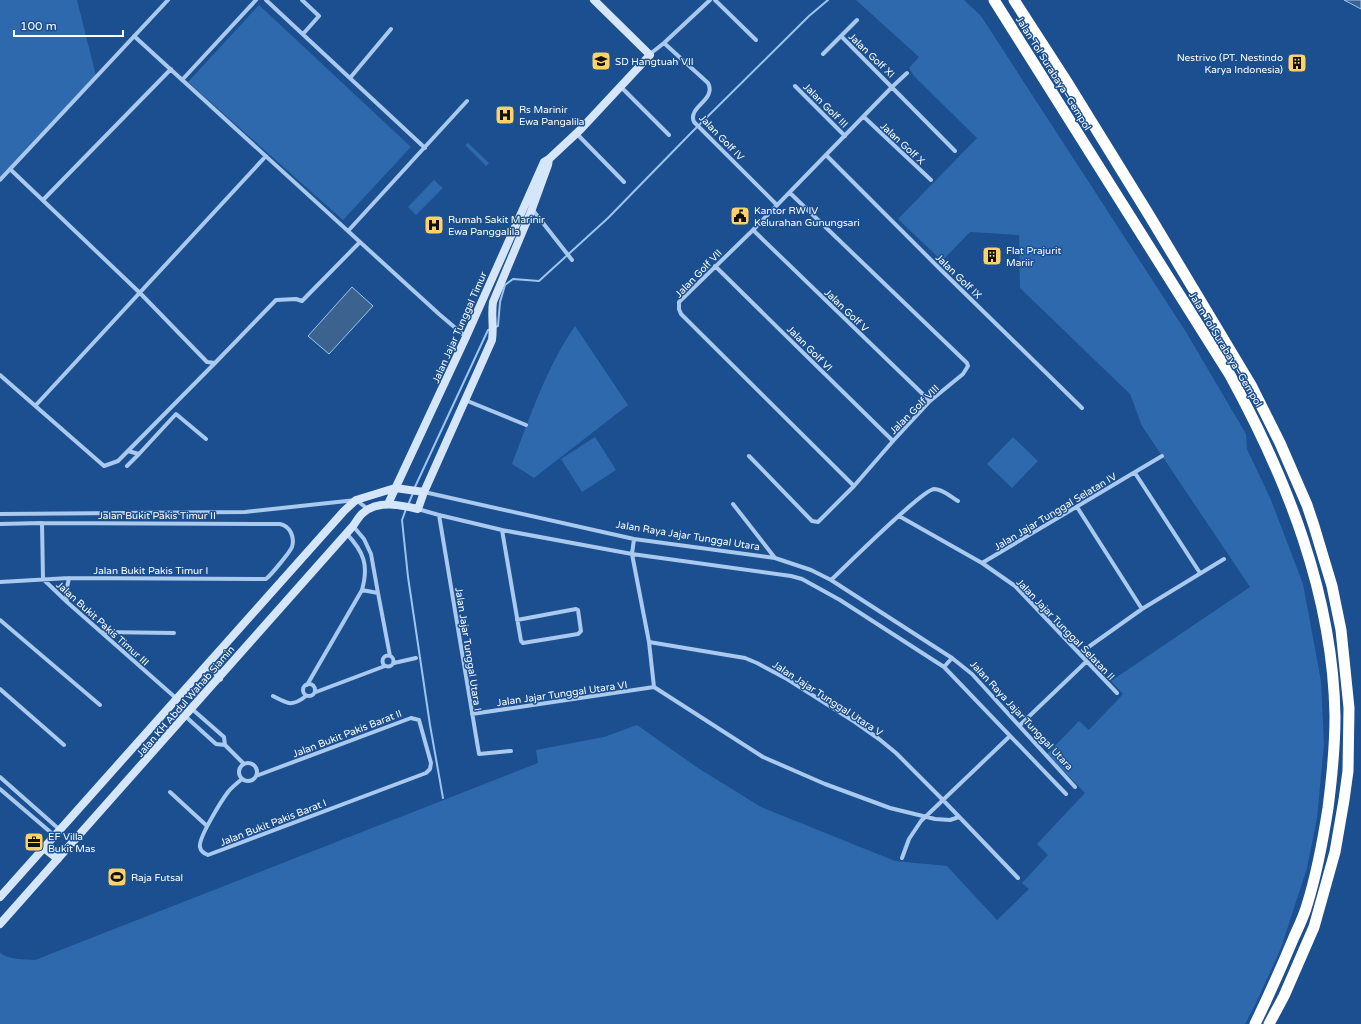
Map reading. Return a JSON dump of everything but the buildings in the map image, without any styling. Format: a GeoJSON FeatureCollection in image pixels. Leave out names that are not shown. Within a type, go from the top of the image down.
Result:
{"type":"FeatureCollection","features":[{"type":"Feature","properties":{"kind":"highway"},"geometry":{"type":"LineString","coordinates":[[989,0],[1037,68]]}},
{"type":"Feature","properties":{"kind":"highway","name":"Jalan Tol Surabaya–Gempol"},"geometry":{"type":"LineString","coordinates":[[994,0],[1230,375],[1251,413],[1285,489],[1318,590],[1330,652],[1334,716],[1333,763],[1323,844],[1307,905],[1281,970],[1255,1024]]}},
{"type":"Feature","properties":{"kind":"highway","name":"Jalan Tol Surabaya–Gempol"},"geometry":{"type":"LineString","coordinates":[[1014,0],[1190,282],[1254,391],[1280,443],[1307,505],[1332,586],[1341,630],[1349,708],[1348,770],[1344,800],[1335,852],[1314,927],[1284,996],[1269,1024]]}},
{"type":"Feature","properties":{"kind":"highway"},"geometry":{"type":"LineString","coordinates":[[1024,0],[1066,82]]}},
{"type":"Feature","properties":{"kind":"main road"},"geometry":{"type":"LineString","coordinates":[[594,0],[650,54]]}},
{"type":"Feature","properties":{"kind":"main road","name":"Jalan Jajar Tunggal Timur"},"geometry":{"type":"LineString","coordinates":[[390,504],[544,162],[576,133],[650,54]]}},
{"type":"Feature","properties":{"kind":"main road","name":"Jalan Jajar Tunggal Timur"},"geometry":{"type":"LineString","coordinates":[[415,508],[421,492],[492,340],[493,302],[532,209],[549,159]]}},
{"type":"Feature","properties":{"kind":"main road","name":"Jalan Raya Jajar Tunggal Utara"},"geometry":{"type":"LineString","coordinates":[[397,488],[421,492]]}},
{"type":"Feature","properties":{"kind":"main road","name":"Jalan KH Abdul Wahab Siamin"},"geometry":{"type":"LineString","coordinates":[[0,897],[344,511],[356,500],[397,488]]}},
{"type":"Feature","properties":{"kind":"main road"},"geometry":{"type":"LineString","coordinates":[[368,509],[390,504],[415,508]]}},
{"type":"Feature","properties":{"kind":"main road","name":"Jalan KH Abdul Wahab Siamin"},"geometry":{"type":"LineString","coordinates":[[0,924],[192,709],[353,526],[362,513],[368,509]]}},
{"type":"Feature","properties":{"kind":"main road"},"geometry":{"type":"LineString","coordinates":[[221,649],[226,657],[234,660]]}},
{"type":"Feature","properties":{"kind":"main road"},"geometry":{"type":"LineString","coordinates":[[206,667],[212,667],[215,669],[219,678]]}},
{"type":"Feature","properties":{"kind":"main road"},"geometry":{"type":"LineString","coordinates":[[44,848],[58,859]]}},
{"type":"Feature","properties":{"kind":"street"},"geometry":{"type":"LineString","coordinates":[[0,180],[168,0]]}},
{"type":"Feature","properties":{"kind":"street"},"geometry":{"type":"LineString","coordinates":[[182,80],[256,0]]}},
{"type":"Feature","properties":{"kind":"street"},"geometry":{"type":"LineString","coordinates":[[266,0],[425,148]]}},
{"type":"Feature","properties":{"kind":"street"},"geometry":{"type":"LineString","coordinates":[[302,0],[319,16],[303,34]]}},
{"type":"Feature","properties":{"kind":"street"},"geometry":{"type":"LineString","coordinates":[[650,54],[710,0]]}},
{"type":"Feature","properties":{"kind":"street"},"geometry":{"type":"LineString","coordinates":[[715,0],[756,40]]}},
{"type":"Feature","properties":{"kind":"street"},"geometry":{"type":"LineString","coordinates":[[841,36],[857,20]]}},
{"type":"Feature","properties":{"kind":"street"},"geometry":{"type":"LineString","coordinates":[[350,78],[391,29]]}},
{"type":"Feature","properties":{"kind":"street"},"geometry":{"type":"LineString","coordinates":[[134,36],[466,337]]}},
{"type":"Feature","properties":{"kind":"street","name":"Jalan Golf XI"},"geometry":{"type":"LineString","coordinates":[[823,54],[841,36],[955,151]]}},
{"type":"Feature","properties":{"kind":"street","name":"Jalan Golf IV"},"geometry":{"type":"LineString","coordinates":[[664,43],[708,83],[710,88],[709,94],[693,113],[692,118],[694,122],[777,205]]}},
{"type":"Feature","properties":{"kind":"street"},"geometry":{"type":"LineString","coordinates":[[43,200],[171,69]]}},
{"type":"Feature","properties":{"kind":"street","name":"Jalan Golf VII"},"geometry":{"type":"LineString","coordinates":[[854,486],[681,314],[679,302],[753,230],[892,87],[908,73]]}},
{"type":"Feature","properties":{"kind":"street"},"geometry":{"type":"LineString","coordinates":[[620,86],[670,135]]}},
{"type":"Feature","properties":{"kind":"street","name":"Jalan Golf III"},"geometry":{"type":"LineString","coordinates":[[795,86],[845,136]]}},
{"type":"Feature","properties":{"kind":"street"},"geometry":{"type":"LineString","coordinates":[[348,231],[467,101]]}},
{"type":"Feature","properties":{"kind":"street","name":"Jalan Golf X"},"geometry":{"type":"LineString","coordinates":[[864,117],[931,180]]}},
{"type":"Feature","properties":{"kind":"street"},"geometry":{"type":"LineString","coordinates":[[576,133],[624,182]]}},
{"type":"Feature","properties":{"kind":"street"},"geometry":{"type":"LineString","coordinates":[[36,405],[266,156]]}},
{"type":"Feature","properties":{"kind":"street","name":"Jalan Golf IX"},"geometry":{"type":"LineString","coordinates":[[826,156],[1082,408]]}},
{"type":"Feature","properties":{"kind":"street"},"geometry":{"type":"LineString","coordinates":[[10,169],[140,293],[207,362],[215,363]]}},
{"type":"Feature","properties":{"kind":"street","name":"Jalan Golf VIII"},"geometry":{"type":"LineString","coordinates":[[748,456],[812,521],[818,522],[854,486],[930,401],[963,374],[967,368],[967,363],[790,192]]}},
{"type":"Feature","properties":{"kind":"street"},"geometry":{"type":"LineString","coordinates":[[525,204],[532,209],[572,260]]}},
{"type":"Feature","properties":{"kind":"street","name":"Jalan Golf V"},"geometry":{"type":"LineString","coordinates":[[753,230],[930,401]]}},
{"type":"Feature","properties":{"kind":"street"},"geometry":{"type":"LineString","coordinates":[[0,375],[104,466],[118,461],[276,300],[296,299],[302,301],[360,242]]}},
{"type":"Feature","properties":{"kind":"street","name":"Jalan Golf VI"},"geometry":{"type":"LineString","coordinates":[[715,266],[893,441]]}},
{"type":"Feature","properties":{"kind":"street"},"geometry":{"type":"LineString","coordinates":[[465,400],[526,425]]}},
{"type":"Feature","properties":{"kind":"street"},"geometry":{"type":"LineString","coordinates":[[127,466],[176,414],[206,439]]}},
{"type":"Feature","properties":{"kind":"street"},"geometry":{"type":"LineString","coordinates":[[128,451],[139,454]]}},
{"type":"Feature","properties":{"kind":"street","name":"Jalan Jajar Tunggal Selatan IV"},"geometry":{"type":"LineString","coordinates":[[982,564],[1136,473],[1162,456]]}},
{"type":"Feature","properties":{"kind":"street"},"geometry":{"type":"LineString","coordinates":[[1136,473],[1200,573]]}},
{"type":"Feature","properties":{"kind":"street"},"geometry":{"type":"LineString","coordinates":[[831,580],[899,516],[926,493],[933,489],[943,492],[958,501]]}},
{"type":"Feature","properties":{"kind":"street","name":"Jalan Raya Jajar Tunggal Utara"},"geometry":{"type":"LineString","coordinates":[[421,492],[634,539],[775,558],[811,570],[831,580],[952,658],[972,674],[1076,787]]}},
{"type":"Feature","properties":{"kind":"street"},"geometry":{"type":"LineString","coordinates":[[0,514],[245,512],[356,500],[368,509]]}},
{"type":"Feature","properties":{"kind":"street"},"geometry":{"type":"LineString","coordinates":[[733,504],[775,558]]}},
{"type":"Feature","properties":{"kind":"street"},"geometry":{"type":"LineString","coordinates":[[1077,507],[1142,609]]}},
{"type":"Feature","properties":{"kind":"street"},"geometry":{"type":"LineString","coordinates":[[415,508],[502,530],[632,554],[791,576],[802,579],[840,600],[944,667],[1066,794]]}},
{"type":"Feature","properties":{"kind":"street","name":"Jalan Jajar Tunggal Utara I"},"geometry":{"type":"LineString","coordinates":[[439,515],[479,754],[511,752]]}},
{"type":"Feature","properties":{"kind":"street","name":"Jalan Jajar Tunggal Selatan II"},"geometry":{"type":"LineString","coordinates":[[899,516],[982,564],[1015,586],[1080,653],[1116,693]]}},
{"type":"Feature","properties":{"kind":"street","name":"Jalan Bukit Pakis Timur III"},"geometry":{"type":"LineString","coordinates":[[42,523],[43,579],[177,699]]}},
{"type":"Feature","properties":{"kind":"street","name":"Jalan Bukit Pakis Timur II"},"geometry":{"type":"LineString","coordinates":[[0,524],[280,524],[284,525],[290,530],[292,545],[290,550]]}},
{"type":"Feature","properties":{"kind":"street"},"geometry":{"type":"LineString","coordinates":[[353,526],[364,539],[371,554],[390,656],[393,658],[394,663]]}},
{"type":"Feature","properties":{"kind":"street"},"geometry":{"type":"LineString","coordinates":[[502,530],[517,620],[521,641],[523,643],[578,634],[582,631],[578,610],[576,609],[517,620]]}},
{"type":"Feature","properties":{"kind":"street"},"geometry":{"type":"LineString","coordinates":[[306,696],[303,692],[305,686],[307,685],[362,590],[366,577],[365,567],[358,545],[346,533]]}},
{"type":"Feature","properties":{"kind":"street"},"geometry":{"type":"LineString","coordinates":[[634,539],[632,554],[649,642],[654,687],[763,757],[825,784],[890,808],[935,819],[950,820],[959,817]]}},
{"type":"Feature","properties":{"kind":"street","name":"Jalan Bukit Pakis Timur I"},"geometry":{"type":"LineString","coordinates":[[0,582],[69,578],[266,579],[290,550]]}},
{"type":"Feature","properties":{"kind":"street"},"geometry":{"type":"LineString","coordinates":[[1080,653],[1142,609],[1224,559]]}},
{"type":"Feature","properties":{"kind":"street"},"geometry":{"type":"LineString","coordinates":[[67,602],[66,592],[69,578]]}},
{"type":"Feature","properties":{"kind":"street"},"geometry":{"type":"LineString","coordinates":[[362,590],[378,593]]}},
{"type":"Feature","properties":{"kind":"street"},"geometry":{"type":"LineString","coordinates":[[0,620],[100,705]]}},
{"type":"Feature","properties":{"kind":"street"},"geometry":{"type":"LineString","coordinates":[[101,632],[174,633]]}},
{"type":"Feature","properties":{"kind":"street","name":"Jalan Jajar Tunggal Utara V"},"geometry":{"type":"LineString","coordinates":[[649,642],[745,658],[758,663],[787,679],[855,722],[879,739],[896,754],[942,799],[1018,878]]}},
{"type":"Feature","properties":{"kind":"street"},"geometry":{"type":"LineString","coordinates":[[385,666],[382,662],[384,658],[390,656]]}},
{"type":"Feature","properties":{"kind":"street"},"geometry":{"type":"LineString","coordinates":[[273,696],[287,703],[293,704],[306,696],[310,697],[316,692],[385,666],[391,666],[394,663],[416,658]]}},
{"type":"Feature","properties":{"kind":"street"},"geometry":{"type":"LineString","coordinates":[[944,667],[952,658]]}},
{"type":"Feature","properties":{"kind":"street"},"geometry":{"type":"LineString","coordinates":[[1020,725],[1087,661]]}},
{"type":"Feature","properties":{"kind":"street"},"geometry":{"type":"LineString","coordinates":[[307,685],[313,686],[316,692]]}},
{"type":"Feature","properties":{"kind":"street","name":"Jalan Jajar Tunggal Utara VI"},"geometry":{"type":"LineString","coordinates":[[472,714],[654,687]]}},
{"type":"Feature","properties":{"kind":"street"},"geometry":{"type":"LineString","coordinates":[[0,689],[64,745]]}},
{"type":"Feature","properties":{"kind":"street"},"geometry":{"type":"LineString","coordinates":[[192,709],[224,737],[225,745],[244,764]]}},
{"type":"Feature","properties":{"kind":"street"},"geometry":{"type":"LineString","coordinates":[[185,716],[216,744],[225,745]]}},
{"type":"Feature","properties":{"kind":"street","name":"Jalan Bukit Pakis Barat II"},"geometry":{"type":"LineString","coordinates":[[256,776],[411,718],[419,720],[431,763],[430,769]]}},
{"type":"Feature","properties":{"kind":"street"},"geometry":{"type":"LineString","coordinates":[[902,858],[909,839],[925,816],[1010,736]]}},
{"type":"Feature","properties":{"kind":"street"},"geometry":{"type":"LineString","coordinates":[[249,763],[254,765],[257,770],[256,776],[252,780],[247,781],[239,775],[240,767],[244,764],[249,763]]}},
{"type":"Feature","properties":{"kind":"street","name":"Jalan Bukit Pakis Barat I"},"geometry":{"type":"LineString","coordinates":[[242,778],[228,793],[207,826],[200,842],[200,848],[203,853],[208,855],[426,773],[430,769]]}},
{"type":"Feature","properties":{"kind":"street"},"geometry":{"type":"LineString","coordinates":[[0,777],[24,798],[57,833]]}},
{"type":"Feature","properties":{"kind":"street"},"geometry":{"type":"LineString","coordinates":[[4,781],[0,787],[19,805],[57,833]]}},
{"type":"Feature","properties":{"kind":"street"},"geometry":{"type":"LineString","coordinates":[[170,792],[207,826]]}},
{"type":"Feature","properties":{"kind":"street"},"geometry":{"type":"LineString","coordinates":[[19,805],[24,798]]}},
{"type":"Feature","properties":{"kind":"shaded area"},"geometry":{"type":"Polygon","coordinates":[[[0,0],[77,0],[96,76],[0,180],[0,0]]]}},
{"type":"Feature","properties":{"kind":"shaded area"},"geometry":{"type":"Polygon","coordinates":[[[856,0],[964,0],[981,16],[1186,332],[1246,434],[1247,449],[1271,500],[1303,584],[1321,681],[1324,744],[1317,818],[1307,868],[1281,948],[1245,1024],[0,1024],[0,953],[12,958],[35,960],[538,763],[536,750],[604,737],[637,725],[698,768],[761,807],[895,861],[947,866],[997,920],[1029,889],[1022,883],[1048,855],[1037,844],[1085,793],[1047,754],[1079,721],[1089,730],[1123,694],[1111,681],[1250,587],[1142,426],[1130,394],[1020,288],[1019,235],[970,232],[942,261],[898,219],[977,138],[914,76],[909,68],[919,57],[856,0]]]}},
{"type":"Feature","properties":{"kind":"shaded area"},"geometry":{"type":"Polygon","coordinates":[[[1344,0],[1361,0],[1361,9],[1344,0]]]}},
{"type":"Feature","properties":{"kind":"shaded area"},"geometry":{"type":"Polygon","coordinates":[[[259,5],[411,147],[343,220],[188,82],[259,5]]]}},
{"type":"Feature","properties":{"kind":"shaded area"},"geometry":{"type":"Polygon","coordinates":[[[468,143],[489,163],[486,166],[465,145],[468,143]]]}},
{"type":"Feature","properties":{"kind":"shaded area"},"geometry":{"type":"Polygon","coordinates":[[[434,180],[443,188],[416,215],[408,207],[434,180]]]}},
{"type":"Feature","properties":{"kind":"shaded area"},"geometry":{"type":"Polygon","coordinates":[[[352,287],[373,306],[329,354],[308,336],[352,287]]]}},
{"type":"Feature","properties":{"kind":"shaded area"},"geometry":{"type":"Polygon","coordinates":[[[575,326],[628,405],[534,478],[512,464],[547,376],[555,359],[575,326]]]}},
{"type":"Feature","properties":{"kind":"shaded area"},"geometry":{"type":"Polygon","coordinates":[[[595,437],[616,470],[582,492],[561,459],[595,437]]]}},
{"type":"Feature","properties":{"kind":"shaded area"},"geometry":{"type":"Polygon","coordinates":[[[1013,437],[1038,461],[1012,488],[987,464],[1013,437]]]}},
{"type":"Feature","properties":{"kind":"waterway"},"geometry":{"type":"LineString","coordinates":[[495,327],[498,326],[500,302],[505,285],[513,279],[539,281],[608,218],[809,16],[828,0]]}},
{"type":"Feature","properties":{"kind":"waterway"},"geometry":{"type":"LineString","coordinates":[[414,489],[488,330],[491,329]]}},
{"type":"Feature","properties":{"kind":"waterway"},"geometry":{"type":"LineString","coordinates":[[408,505],[413,493]]}},
{"type":"Feature","properties":{"kind":"waterway"},"geometry":{"type":"LineString","coordinates":[[406,509],[402,520],[408,577],[430,725],[443,798]]}},
{"type":"Feature","properties":{"kind":"place","name":"SD Hangtuah VII"},"geometry":{"type":"Point","coordinates":[601,61]}},
{"type":"Feature","properties":{"kind":"place","name":"Nestrivo (PT. Nestindo Karya Indonesia)"},"geometry":{"type":"Point","coordinates":[1297,63]}},
{"type":"Feature","properties":{"kind":"place","name":"Rs Marinir Ewa Pangalila"},"geometry":{"type":"Point","coordinates":[505,115]}},
{"type":"Feature","properties":{"kind":"place","name":"Kantor RW IV Kelurahan Gunungsari"},"geometry":{"type":"Point","coordinates":[740,216]}},
{"type":"Feature","properties":{"kind":"place","name":"Rumah Sakit Marinir Ewa Panggalila"},"geometry":{"type":"Point","coordinates":[434,225]}},
{"type":"Feature","properties":{"kind":"place","name":"Flat Prajurit Mariir"},"geometry":{"type":"Point","coordinates":[992,256]}},
{"type":"Feature","properties":{"kind":"place","name":"EF Villa Bukit Mas"},"geometry":{"type":"Point","coordinates":[34,842]}},
{"type":"Feature","properties":{"kind":"place","name":"Raja Futsal"},"geometry":{"type":"Point","coordinates":[117,877]}}]}
